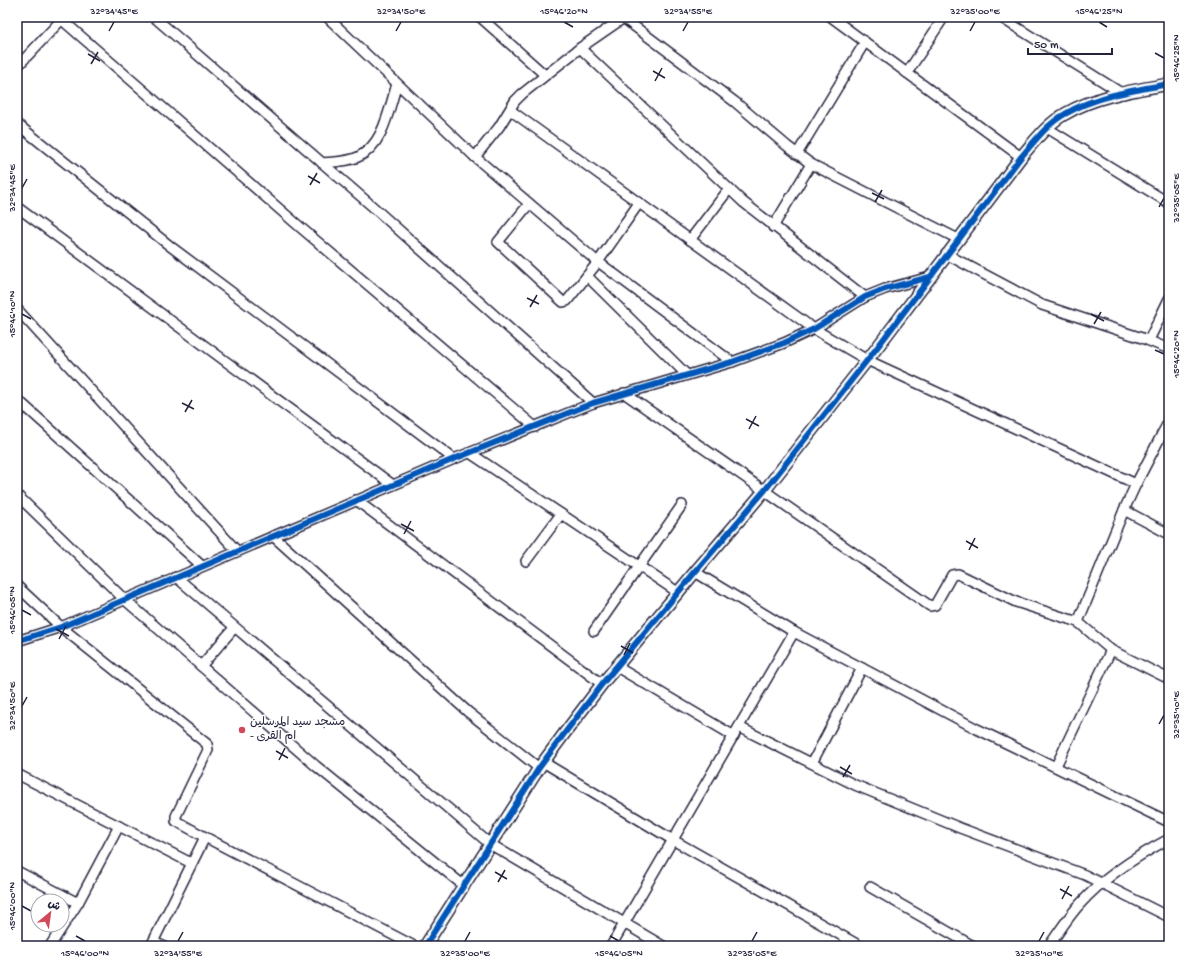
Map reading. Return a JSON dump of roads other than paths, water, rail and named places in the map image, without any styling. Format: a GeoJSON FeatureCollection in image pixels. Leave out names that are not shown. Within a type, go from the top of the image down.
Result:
{"type":"FeatureCollection","features":[{"type":"Feature","properties":{"kind":"street"},"geometry":{"type":"LineString","coordinates":[[154,17],[372,206],[593,403]]}},
{"type":"Feature","properties":{"kind":"street"},"geometry":{"type":"LineString","coordinates":[[327,17],[474,157],[529,204],[598,262],[732,362]]}},
{"type":"Feature","properties":{"kind":"street"},"geometry":{"type":"LineString","coordinates":[[480,17],[544,75]]}},
{"type":"Feature","properties":{"kind":"street"},"geometry":{"type":"LineString","coordinates":[[474,157],[499,127],[515,101],[522,94],[544,75],[623,17],[748,112],[811,164],[958,239]]}},
{"type":"Feature","properties":{"kind":"street"},"geometry":{"type":"LineString","coordinates":[[831,17],[1021,157]]}},
{"type":"Feature","properties":{"kind":"street"},"geometry":{"type":"LineString","coordinates":[[907,73],[944,17]]}},
{"type":"Feature","properties":{"kind":"street"},"geometry":{"type":"LineString","coordinates":[[1000,17],[1123,94]]}},
{"type":"Feature","properties":{"kind":"street"},"geometry":{"type":"LineString","coordinates":[[17,67],[60,19],[306,232],[535,427]]}},
{"type":"Feature","properties":{"kind":"street"},"geometry":{"type":"LineString","coordinates":[[797,154],[865,42]]}},
{"type":"Feature","properties":{"kind":"street"},"geometry":{"type":"LineString","coordinates":[[580,48],[729,189],[773,226],[865,297]]}},
{"type":"Feature","properties":{"kind":"street"},"geometry":{"type":"LineString","coordinates":[[322,163],[358,157],[368,150],[380,134],[397,84]]}},
{"type":"Feature","properties":{"kind":"street"},"geometry":{"type":"LineString","coordinates":[[425,946],[541,765],[602,684],[695,572],[766,490],[1021,157],[1047,128],[1065,114],[1078,107],[1123,94],[1169,84]]}},
{"type":"Feature","properties":{"kind":"street"},"geometry":{"type":"LineString","coordinates":[[510,110],[814,329],[867,360],[1136,484]]}},
{"type":"Feature","properties":{"kind":"street"},"geometry":{"type":"LineString","coordinates":[[17,124],[170,246],[454,459]]}},
{"type":"Feature","properties":{"kind":"street"},"geometry":{"type":"LineString","coordinates":[[1047,128],[1169,203]]}},
{"type":"Feature","properties":{"kind":"street"},"geometry":{"type":"LineString","coordinates":[[773,226],[811,164]]}},
{"type":"Feature","properties":{"kind":"street"},"geometry":{"type":"LineString","coordinates":[[690,240],[729,189]]}},
{"type":"Feature","properties":{"kind":"street"},"geometry":{"type":"LineString","coordinates":[[529,204],[499,239],[499,244],[563,302],[567,301],[598,262],[639,203]]}},
{"type":"Feature","properties":{"kind":"street"},"geometry":{"type":"LineString","coordinates":[[17,207],[393,485]]}},
{"type":"Feature","properties":{"kind":"street"},"geometry":{"type":"LineString","coordinates":[[946,254],[1042,305],[1149,340],[1169,349]]}},
{"type":"Feature","properties":{"kind":"street"},"geometry":{"type":"LineString","coordinates":[[587,276],[687,375]]}},
{"type":"Feature","properties":{"kind":"street"},"geometry":{"type":"LineString","coordinates":[[17,642],[60,627],[356,500],[593,403],[732,362],[784,343],[814,329],[865,297],[885,289],[930,277]]}},
{"type":"Feature","properties":{"kind":"street"},"geometry":{"type":"LineString","coordinates":[[1149,340],[1169,299]]}},
{"type":"Feature","properties":{"kind":"street"},"geometry":{"type":"LineString","coordinates":[[17,309],[237,551]]}},
{"type":"Feature","properties":{"kind":"street"},"geometry":{"type":"LineString","coordinates":[[624,394],[766,490],[844,547],[930,606],[935,605],[952,575],[955,573],[1016,602],[1078,622],[1111,650],[1169,679]]}},
{"type":"Feature","properties":{"kind":"street"},"geometry":{"type":"LineString","coordinates":[[17,399],[202,566]]}},
{"type":"Feature","properties":{"kind":"street"},"geometry":{"type":"LineString","coordinates":[[17,415],[24,406]]}},
{"type":"Feature","properties":{"kind":"street"},"geometry":{"type":"LineString","coordinates":[[1078,622],[1124,510],[1136,484],[1166,436],[1169,421]]}},
{"type":"Feature","properties":{"kind":"street"},"geometry":{"type":"LineString","coordinates":[[470,453],[679,593]]}},
{"type":"Feature","properties":{"kind":"street"},"geometry":{"type":"LineString","coordinates":[[17,495],[124,599],[316,766],[463,885]]}},
{"type":"Feature","properties":{"kind":"street"},"geometry":{"type":"LineString","coordinates":[[356,500],[602,684]]}},
{"type":"Feature","properties":{"kind":"street"},"geometry":{"type":"LineString","coordinates":[[594,631],[682,505]]}},
{"type":"Feature","properties":{"kind":"street"},"geometry":{"type":"LineString","coordinates":[[1124,510],[1169,534]]}},
{"type":"Feature","properties":{"kind":"street"},"geometry":{"type":"LineString","coordinates":[[526,561],[561,514]]}},
{"type":"Feature","properties":{"kind":"street"},"geometry":{"type":"LineString","coordinates":[[273,536],[468,712],[541,765],[860,946]]}},
{"type":"Feature","properties":{"kind":"street"},"geometry":{"type":"LineString","coordinates":[[695,572],[794,632],[977,729],[1169,822]]}},
{"type":"Feature","properties":{"kind":"street"},"geometry":{"type":"LineString","coordinates":[[176,577],[234,628],[490,844],[663,946]]}},
{"type":"Feature","properties":{"kind":"street"},"geometry":{"type":"LineString","coordinates":[[17,586],[60,627],[207,744],[208,750],[176,816],[176,821],[205,838],[414,946]]}},
{"type":"Feature","properties":{"kind":"street"},"geometry":{"type":"LineString","coordinates":[[201,666],[234,628]]}},
{"type":"Feature","properties":{"kind":"street"},"geometry":{"type":"LineString","coordinates":[[611,946],[626,923],[794,632]]}},
{"type":"Feature","properties":{"kind":"street"},"geometry":{"type":"LineString","coordinates":[[1056,766],[1111,650]]}},
{"type":"Feature","properties":{"kind":"street"},"geometry":{"type":"LineString","coordinates":[[617,667],[734,736]]}},
{"type":"Feature","properties":{"kind":"street"},"geometry":{"type":"LineString","coordinates":[[812,763],[862,668]]}},
{"type":"Feature","properties":{"kind":"street"},"geometry":{"type":"LineString","coordinates":[[740,727],[870,792],[1102,883],[1169,918]]}},
{"type":"Feature","properties":{"kind":"street"},"geometry":{"type":"LineString","coordinates":[[17,774],[191,863]]}},
{"type":"Feature","properties":{"kind":"street"},"geometry":{"type":"LineString","coordinates":[[50,946],[78,903],[119,826]]}},
{"type":"Feature","properties":{"kind":"street"},"geometry":{"type":"LineString","coordinates":[[163,946],[152,944],[191,863],[205,838]]}},
{"type":"Feature","properties":{"kind":"street"},"geometry":{"type":"LineString","coordinates":[[1049,946],[1080,904],[1102,883],[1140,855],[1169,840]]}},
{"type":"Feature","properties":{"kind":"street"},"geometry":{"type":"LineString","coordinates":[[17,871],[78,903]]}},
{"type":"Feature","properties":{"kind":"street"},"geometry":{"type":"LineString","coordinates":[[870,887],[973,946]]}},
{"type":"Feature","properties":{"kind":"place","name":"مسجد سيد المرسلين - ام القرى"},"geometry":{"type":"Point","coordinates":[242,730]}}]}
